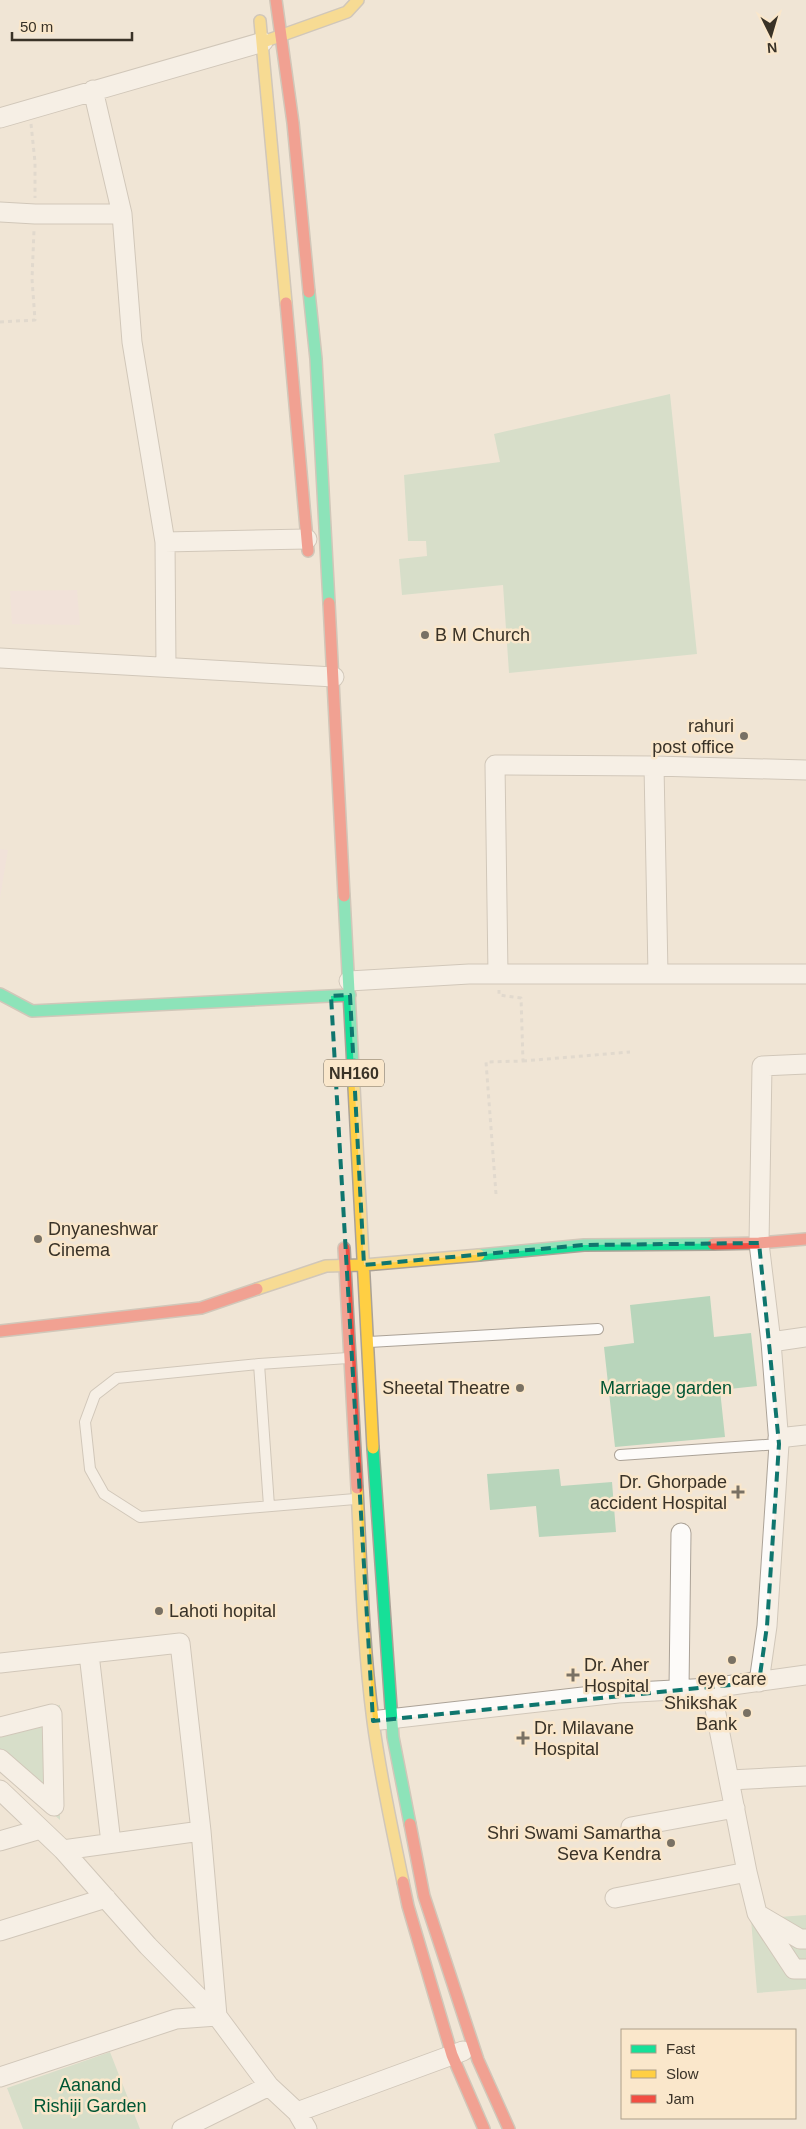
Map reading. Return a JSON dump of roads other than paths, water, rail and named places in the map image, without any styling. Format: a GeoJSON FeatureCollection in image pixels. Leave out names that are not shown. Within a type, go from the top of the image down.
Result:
{"type":"FeatureCollection","features":[{"type":"Feature","properties":{"kind":"main road","name":"NH160"},"geometry":{"type":"LineString","coordinates":[[276,0],[272,40],[297,425],[309,559]]}},
{"type":"Feature","properties":{"kind":"main road"},"geometry":{"type":"LineString","coordinates":[[272,40],[347,12],[358,0]]}},
{"type":"Feature","properties":{"kind":"main road","name":"NH160"},"geometry":{"type":"LineString","coordinates":[[259,8],[272,40],[294,133],[316,359],[320,424],[321,676],[338,841],[350,988],[376,1497],[393,1737],[424,1896],[473,2046],[509,2129]]}},
{"type":"Feature","properties":{"kind":"main road"},"geometry":{"type":"LineString","coordinates":[[297,425],[320,424]]}},
{"type":"Feature","properties":{"kind":"main road"},"geometry":{"type":"LineString","coordinates":[[0,994],[32,1011],[76,1007],[331,997],[350,988]]}},
{"type":"Feature","properties":{"kind":"main road"},"geometry":{"type":"LineString","coordinates":[[343,1235],[366,1658],[373,1721],[394,1848],[408,1906],[452,2056],[484,2129]]}},
{"type":"Feature","properties":{"kind":"main road"},"geometry":{"type":"LineString","coordinates":[[0,1331],[201,1308],[326,1266],[364,1265],[584,1245],[759,1243],[806,1239]]}},
{"type":"Feature","properties":{"kind":"street"},"geometry":{"type":"LineString","coordinates":[[0,118],[272,40]]}},
{"type":"Feature","properties":{"kind":"street"},"geometry":{"type":"LineString","coordinates":[[93,90],[122,214],[132,342],[165,542],[166,667]]}},
{"type":"Feature","properties":{"kind":"street"},"geometry":{"type":"LineString","coordinates":[[0,212],[122,214]]}},
{"type":"Feature","properties":{"kind":"street"},"geometry":{"type":"LineString","coordinates":[[165,542],[307,539]]}},
{"type":"Feature","properties":{"kind":"street"},"geometry":{"type":"LineString","coordinates":[[0,658],[321,676]]}},
{"type":"Feature","properties":{"kind":"street"},"geometry":{"type":"LineString","coordinates":[[498,974],[495,765],[654,766],[806,770]]}},
{"type":"Feature","properties":{"kind":"street"},"geometry":{"type":"LineString","coordinates":[[654,766],[658,974]]}},
{"type":"Feature","properties":{"kind":"street"},"geometry":{"type":"LineString","coordinates":[[350,988],[498,974],[806,974]]}},
{"type":"Feature","properties":{"kind":"street"},"geometry":{"type":"LineString","coordinates":[[759,1682],[767,1626],[778,1441],[771,1342],[759,1243],[762,1066],[806,1064]]}},
{"type":"Feature","properties":{"kind":"street"},"geometry":{"type":"LineString","coordinates":[[771,1342],[806,1337]]}},
{"type":"Feature","properties":{"kind":"street"},"geometry":{"type":"LineString","coordinates":[[778,1441],[806,1435]]}},
{"type":"Feature","properties":{"kind":"street"},"geometry":{"type":"LineString","coordinates":[[678,1689],[681,1533]]}},
{"type":"Feature","properties":{"kind":"street"},"geometry":{"type":"LineString","coordinates":[[1,1656],[89,1654],[180,1643],[201,1831],[217,2016]]}},
{"type":"Feature","properties":{"kind":"street"},"geometry":{"type":"LineString","coordinates":[[89,1654],[111,1843]]}},
{"type":"Feature","properties":{"kind":"street"},"geometry":{"type":"LineString","coordinates":[[373,1721],[609,1694],[711,1688],[806,1674]]}},
{"type":"Feature","properties":{"kind":"street"},"geometry":{"type":"LineString","coordinates":[[711,1688],[757,1914],[794,1969],[806,1969]]}},
{"type":"Feature","properties":{"kind":"street"},"geometry":{"type":"LineString","coordinates":[[0,1727],[52,1714],[54,1806],[0,1759]]}},
{"type":"Feature","properties":{"kind":"street"},"geometry":{"type":"LineString","coordinates":[[730,1780],[806,1776]]}},
{"type":"Feature","properties":{"kind":"street"},"geometry":{"type":"LineString","coordinates":[[0,1790],[63,1850],[148,1946],[217,2016],[269,2086],[297,2112],[307,2129]]}},
{"type":"Feature","properties":{"kind":"street"},"geometry":{"type":"LineString","coordinates":[[631,1827],[735,1808]]}},
{"type":"Feature","properties":{"kind":"street"},"geometry":{"type":"LineString","coordinates":[[0,1841],[41,1829]]}},
{"type":"Feature","properties":{"kind":"street"},"geometry":{"type":"LineString","coordinates":[[63,1850],[201,1831]]}},
{"type":"Feature","properties":{"kind":"street"},"geometry":{"type":"LineString","coordinates":[[615,1898],[747,1872]]}},
{"type":"Feature","properties":{"kind":"street"},"geometry":{"type":"LineString","coordinates":[[0,1930],[106,1898]]}},
{"type":"Feature","properties":{"kind":"street"},"geometry":{"type":"LineString","coordinates":[[757,1914],[800,1939],[806,1939]]}},
{"type":"Feature","properties":{"kind":"street"},"geometry":{"type":"LineString","coordinates":[[0,2077],[176,2019],[217,2016]]}},
{"type":"Feature","properties":{"kind":"street"},"geometry":{"type":"LineString","coordinates":[[297,2112],[452,2056],[473,2046]]}},
{"type":"Feature","properties":{"kind":"street"},"geometry":{"type":"LineString","coordinates":[[182,2129],[269,2086]]}},
{"type":"Feature","properties":{"kind":"lane"},"geometry":{"type":"LineString","coordinates":[[348,1343],[598,1329]]}},
{"type":"Feature","properties":{"kind":"lane"},"geometry":{"type":"LineString","coordinates":[[368,1357],[259,1364],[117,1378],[96,1395],[85,1422],[90,1469],[104,1494],[140,1517],[376,1497]]}},
{"type":"Feature","properties":{"kind":"lane"},"geometry":{"type":"LineString","coordinates":[[259,1364],[268,1506]]}},
{"type":"Feature","properties":{"kind":"lane"},"geometry":{"type":"LineString","coordinates":[[620,1455],[778,1441]]}},
{"type":"Feature","properties":{"kind":"place","name":"B M Church"},"geometry":{"type":"Point","coordinates":[425,635]}},
{"type":"Feature","properties":{"kind":"place","name":"rahuri post office"},"geometry":{"type":"Point","coordinates":[744,736]}},
{"type":"Feature","properties":{"kind":"place","name":"Dnyaneshwar Cinema"},"geometry":{"type":"Point","coordinates":[38,1239]}},
{"type":"Feature","properties":{"kind":"place","name":"Sheetal Theatre"},"geometry":{"type":"Point","coordinates":[520,1388]}},
{"type":"Feature","properties":{"kind":"place","name":"Dr. Ghorpade accident Hospital"},"geometry":{"type":"Point","coordinates":[738,1492]}},
{"type":"Feature","properties":{"kind":"place","name":"Lahoti hopital"},"geometry":{"type":"Point","coordinates":[159,1611]}},
{"type":"Feature","properties":{"kind":"place","name":"eye care"},"geometry":{"type":"Point","coordinates":[732,1660]}},
{"type":"Feature","properties":{"kind":"place","name":"Dr. Aher Hospital"},"geometry":{"type":"Point","coordinates":[573,1675]}},
{"type":"Feature","properties":{"kind":"place","name":"Shikshak Bank"},"geometry":{"type":"Point","coordinates":[747,1713]}},
{"type":"Feature","properties":{"kind":"place","name":"Dr. Milavane Hospital"},"geometry":{"type":"Point","coordinates":[523,1738]}},
{"type":"Feature","properties":{"kind":"place","name":"Shri Swami Samartha Seva Kendra"},"geometry":{"type":"Point","coordinates":[671,1843]}},
{"type":"Feature","properties":{"kind":"park label","name":"Marriage garden"},"geometry":{"type":"Point","coordinates":[666,1388]}},
{"type":"Feature","properties":{"kind":"park label","name":"Aanand Rishiji Garden"},"geometry":{"type":"Point","coordinates":[90,2095]}}]}
